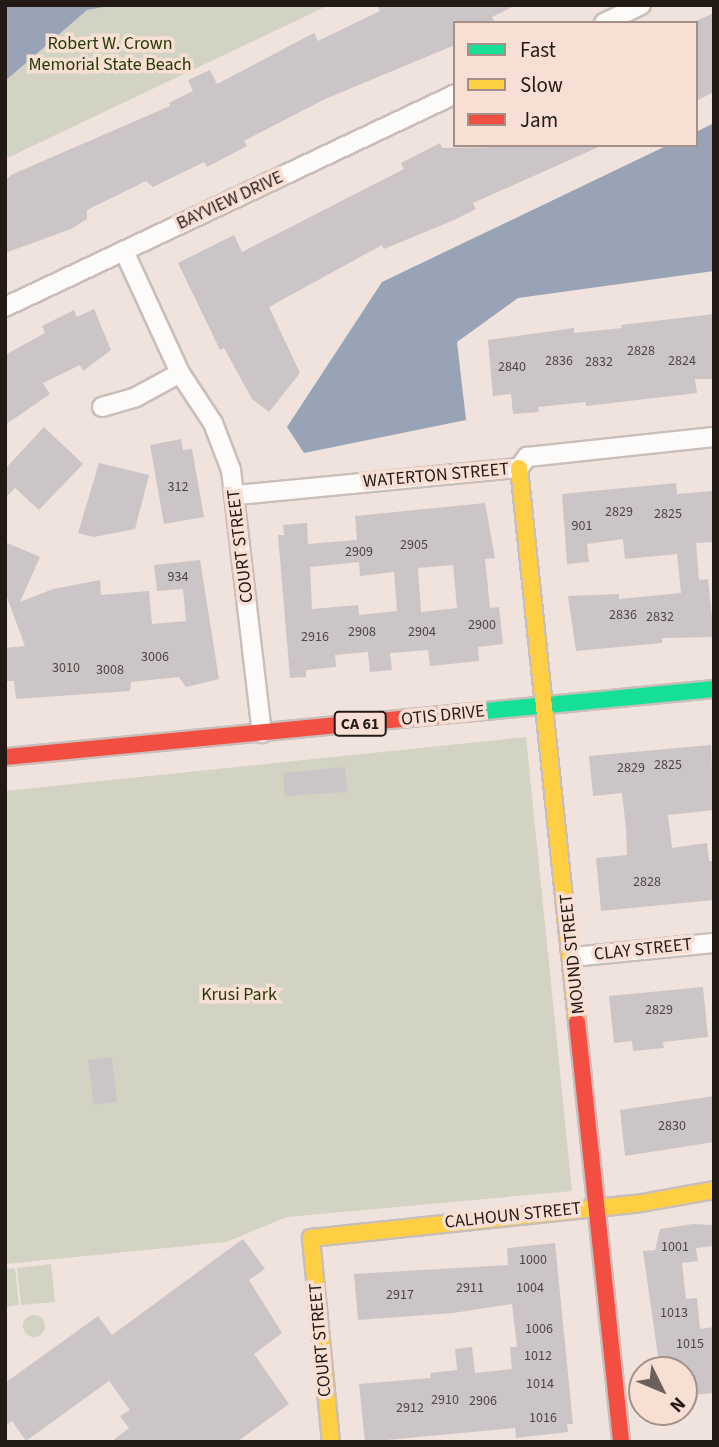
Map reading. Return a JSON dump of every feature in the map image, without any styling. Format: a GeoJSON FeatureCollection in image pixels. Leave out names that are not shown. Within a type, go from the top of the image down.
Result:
{"type":"FeatureCollection","features":[{"type":"Feature","properties":{"kind":"street"},"geometry":{"type":"LineString","coordinates":[[608,21],[641,5]]}},
{"type":"Feature","properties":{"kind":"street","name":"BAYVIEW DRIVE"},"geometry":{"type":"LineString","coordinates":[[5,307],[453,95]]}},
{"type":"Feature","properties":{"kind":"street","name":"COURT STREET"},"geometry":{"type":"LineString","coordinates":[[124,251],[180,373],[224,446],[237,495],[262,733]]}},
{"type":"Feature","properties":{"kind":"street"},"geometry":{"type":"LineString","coordinates":[[102,407],[136,397],[180,373]]}},
{"type":"Feature","properties":{"kind":"street","name":"WATERTON STREET"},"geometry":{"type":"LineString","coordinates":[[237,495],[519,468],[527,457],[714,437]]}},
{"type":"Feature","properties":{"kind":"street","name":"MOUND STREET"},"geometry":{"type":"LineString","coordinates":[[519,468],[547,706],[621,1442]]}},
{"type":"Feature","properties":{"kind":"street","name":"OTIS DRIVE"},"geometry":{"type":"LineString","coordinates":[[5,757],[714,689]]}},
{"type":"Feature","properties":{"kind":"street","name":"CLAY STREET"},"geometry":{"type":"LineString","coordinates":[[573,957],[714,943]]}},
{"type":"Feature","properties":{"kind":"street","name":"CALHOUN STREET"},"geometry":{"type":"LineString","coordinates":[[311,1238],[598,1208],[714,1191]]}},
{"type":"Feature","properties":{"kind":"street","name":"COURT STREET"},"geometry":{"type":"LineString","coordinates":[[311,1238],[331,1442]]}},
{"type":"Feature","properties":{"kind":"green space","name":"Robert W. Crown Memorial State Beach"},"geometry":{"type":"Polygon","coordinates":[[[5,5],[329,5],[5,159],[5,5]]]}},
{"type":"Feature","properties":{"kind":"green space","name":"Krusi Park"},"geometry":{"type":"Polygon","coordinates":[[[526,737],[572,1191],[287,1217],[226,1242],[5,1264],[5,791],[526,737]]]}},
{"type":"Feature","properties":{"kind":"green space"},"geometry":{"type":"Polygon","coordinates":[[[51,1264],[55,1302],[21,1305],[17,1268],[51,1264]]]}},
{"type":"Feature","properties":{"kind":"green space"},"geometry":{"type":"Polygon","coordinates":[[[15,1268],[19,1305],[5,1307],[5,1269],[15,1268]]]}},
{"type":"Feature","properties":{"kind":"green space"},"geometry":{"type":"Polygon","coordinates":[[[34,1315],[42,1318],[45,1326],[42,1334],[34,1337],[26,1334],[23,1326],[26,1318],[34,1315]]]}},
{"type":"Feature","properties":{"kind":"water"},"geometry":{"type":"Polygon","coordinates":[[[5,5],[115,5],[87,10],[5,81],[5,5]]]}},
{"type":"Feature","properties":{"kind":"water"},"geometry":{"type":"Polygon","coordinates":[[[714,123],[714,271],[518,298],[457,342],[466,420],[304,453],[287,427],[382,282],[664,147],[698,147],[698,131],[714,123]]]}},
{"type":"Feature","properties":{"kind":"building"},"geometry":{"type":"Polygon","coordinates":[[[377,5],[516,5],[492,17],[494,21],[453,21],[453,46],[325,99],[244,141],[247,146],[207,167],[204,162],[153,187],[146,181],[87,210],[87,219],[71,229],[5,253],[5,180],[13,174],[170,106],[169,103],[193,91],[188,80],[210,70],[217,84],[314,33],[318,41],[380,11],[377,5]]]}},
{"type":"Feature","properties":{"kind":"building"},"geometry":{"type":"Polygon","coordinates":[[[714,13],[714,92],[698,100],[698,21],[714,13]]]}},
{"type":"Feature","properties":{"kind":"building"},"geometry":{"type":"Polygon","coordinates":[[[440,143],[442,148],[599,147],[473,203],[476,209],[454,220],[384,249],[382,245],[269,307],[300,373],[269,412],[252,399],[224,348],[220,350],[178,263],[234,235],[242,252],[404,169],[401,163],[440,143]]]}},
{"type":"Feature","properties":{"kind":"building"},"geometry":{"type":"Polygon","coordinates":[[[94,309],[111,350],[83,371],[80,365],[43,383],[50,394],[5,425],[5,355],[45,333],[42,326],[74,310],[77,317],[94,309]]]}},
{"type":"Feature","properties":{"kind":"building"},"geometry":{"type":"Polygon","coordinates":[[[714,314],[714,379],[695,379],[697,393],[586,406],[586,402],[538,407],[539,412],[513,414],[511,394],[493,396],[488,340],[574,328],[574,333],[622,328],[621,325],[714,314]]]}},
{"type":"Feature","properties":{"kind":"building"},"geometry":{"type":"Polygon","coordinates":[[[44,427],[83,464],[39,510],[15,488],[5,498],[5,469],[44,427]]]}},
{"type":"Feature","properties":{"kind":"building"},"geometry":{"type":"Polygon","coordinates":[[[181,439],[183,450],[192,449],[204,517],[164,524],[150,445],[181,439]]]}},
{"type":"Feature","properties":{"kind":"building"},"geometry":{"type":"Polygon","coordinates":[[[99,463],[149,475],[135,529],[94,537],[78,533],[99,463]]]}},
{"type":"Feature","properties":{"kind":"building"},"geometry":{"type":"Polygon","coordinates":[[[676,483],[677,494],[714,491],[714,542],[696,543],[699,580],[708,579],[714,637],[662,638],[662,643],[576,651],[568,596],[619,594],[619,599],[681,593],[677,554],[625,559],[623,539],[587,544],[589,562],[567,564],[562,494],[676,483]]]}},
{"type":"Feature","properties":{"kind":"building"},"geometry":{"type":"Polygon","coordinates":[[[485,503],[495,558],[485,559],[490,608],[499,607],[503,644],[478,647],[479,661],[430,666],[428,650],[390,653],[392,670],[370,672],[368,652],[335,655],[336,667],[306,670],[306,677],[290,678],[278,535],[284,535],[283,525],[307,523],[308,544],[357,540],[355,516],[485,503]],[[359,562],[310,567],[312,609],[358,605],[359,615],[397,611],[394,572],[360,576],[359,562]],[[453,565],[418,568],[421,612],[457,608],[453,565]]]}},
{"type":"Feature","properties":{"kind":"building"},"geometry":{"type":"Polygon","coordinates":[[[5,542],[40,557],[20,602],[53,589],[100,580],[101,595],[149,591],[152,624],[186,621],[183,589],[157,591],[154,565],[200,560],[219,679],[186,687],[179,677],[131,682],[130,691],[16,699],[14,681],[7,681],[5,648],[25,646],[5,592],[5,542]]]}},
{"type":"Feature","properties":{"kind":"building"},"geometry":{"type":"Polygon","coordinates":[[[711,745],[714,810],[668,815],[672,848],[707,843],[709,861],[714,861],[714,900],[601,911],[596,858],[627,855],[626,829],[622,793],[593,796],[589,756],[711,745]]]}},
{"type":"Feature","properties":{"kind":"building"},"geometry":{"type":"Polygon","coordinates":[[[345,767],[347,792],[285,796],[283,773],[345,767]]]}},
{"type":"Feature","properties":{"kind":"building"},"geometry":{"type":"Polygon","coordinates":[[[703,987],[708,1037],[663,1042],[664,1048],[633,1051],[632,1041],[614,1043],[609,996],[703,987]]]}},
{"type":"Feature","properties":{"kind":"building"},"geometry":{"type":"Polygon","coordinates":[[[112,1057],[117,1102],[94,1105],[88,1060],[112,1057]]]}},
{"type":"Feature","properties":{"kind":"building"},"geometry":{"type":"Polygon","coordinates":[[[714,1096],[714,1142],[625,1156],[620,1110],[714,1096]]]}},
{"type":"Feature","properties":{"kind":"building"},"geometry":{"type":"Polygon","coordinates":[[[693,1224],[714,1225],[714,1246],[696,1248],[698,1261],[682,1263],[686,1299],[697,1298],[700,1329],[714,1327],[714,1393],[698,1395],[698,1356],[658,1356],[643,1251],[655,1250],[660,1229],[693,1224]]]}},
{"type":"Feature","properties":{"kind":"building"},"geometry":{"type":"Polygon","coordinates":[[[243,1239],[265,1269],[249,1280],[282,1333],[254,1354],[289,1404],[237,1442],[111,1442],[129,1428],[120,1416],[130,1410],[109,1381],[26,1441],[12,1421],[5,1426],[5,1383],[98,1316],[112,1335],[243,1239]]]}},
{"type":"Feature","properties":{"kind":"building"},"geometry":{"type":"Polygon","coordinates":[[[555,1243],[573,1424],[567,1424],[568,1432],[516,1438],[515,1428],[365,1442],[359,1384],[431,1378],[430,1373],[457,1370],[455,1349],[472,1347],[475,1373],[512,1369],[510,1347],[517,1347],[512,1304],[453,1313],[358,1320],[354,1274],[508,1265],[507,1248],[555,1243]]]}},
{"type":"Feature","properties":{"kind":"traffic: fast"},"geometry":{"type":"LineString","coordinates":[[465,713],[714,689]]}},
{"type":"Feature","properties":{"kind":"traffic: slow"},"geometry":{"type":"LineString","coordinates":[[519,468],[577,1022]]}},
{"type":"Feature","properties":{"kind":"traffic: slow"},"geometry":{"type":"LineString","coordinates":[[331,1442],[311,1238],[636,1204],[714,1190]]}},
{"type":"Feature","properties":{"kind":"traffic: jam"},"geometry":{"type":"LineString","coordinates":[[5,757],[465,713]]}},
{"type":"Feature","properties":{"kind":"traffic: jam"},"geometry":{"type":"LineString","coordinates":[[577,1022],[621,1442]]}}]}
